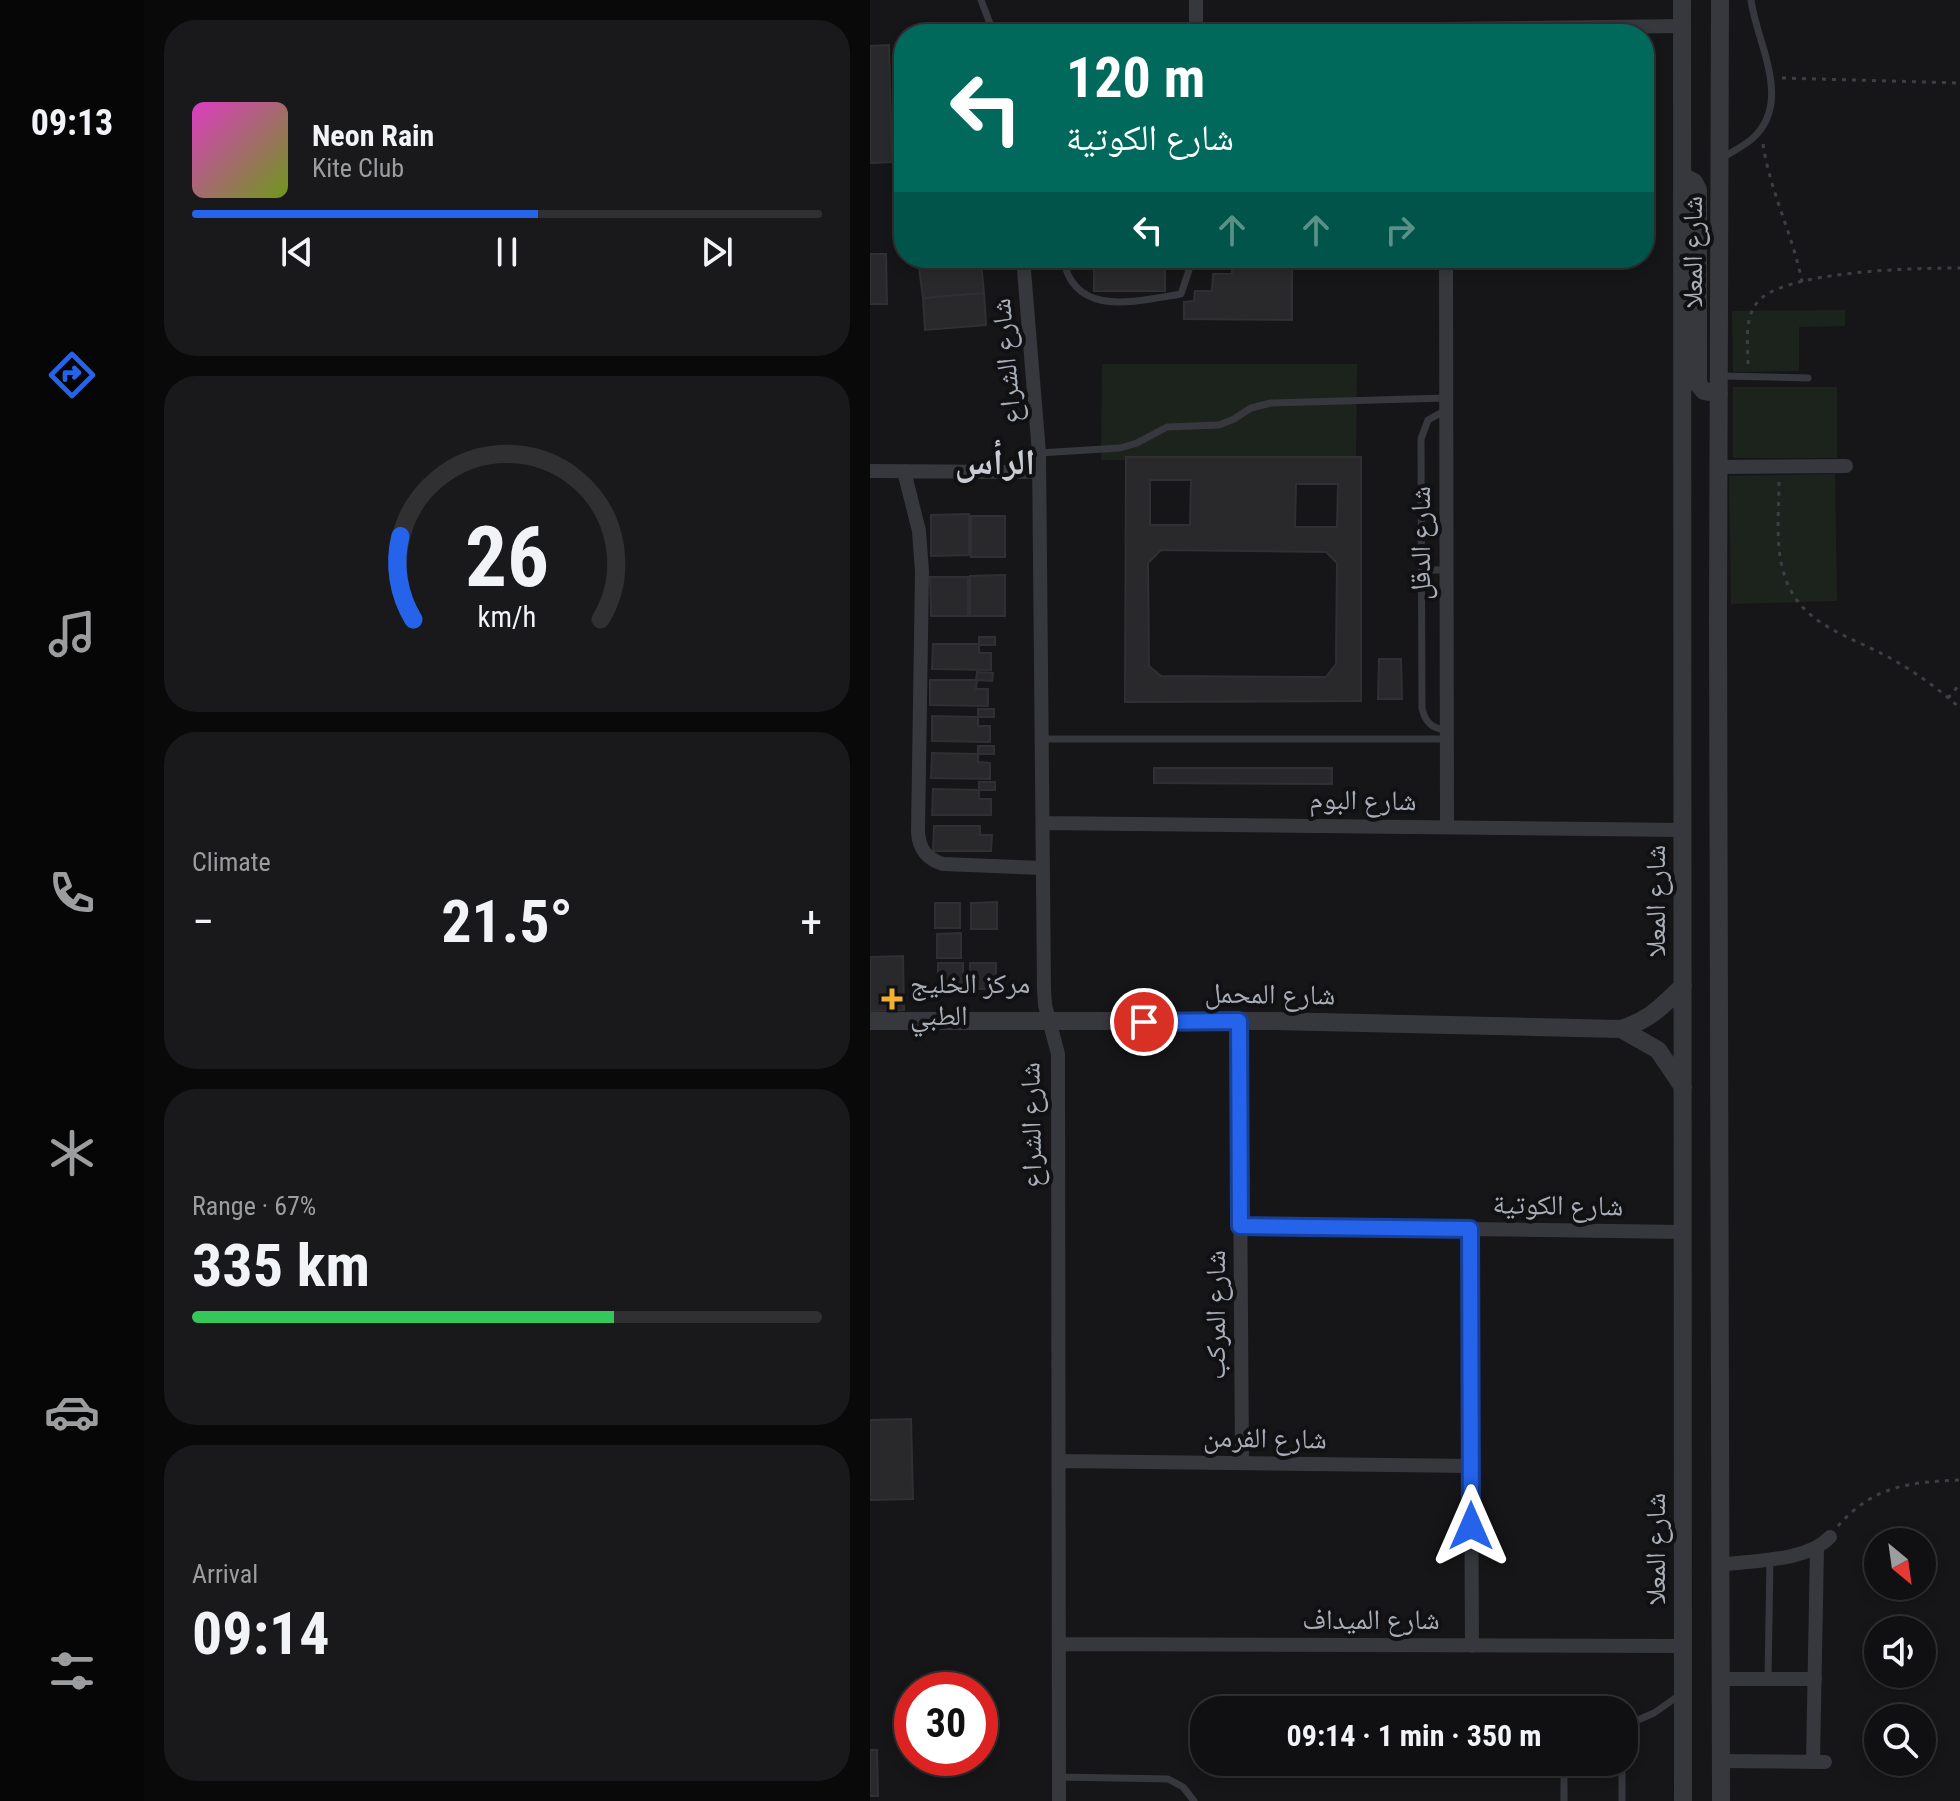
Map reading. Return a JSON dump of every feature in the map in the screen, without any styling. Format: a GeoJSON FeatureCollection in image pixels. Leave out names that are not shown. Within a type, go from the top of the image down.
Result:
{"type":"FeatureCollection","features":[{"type":"Feature","properties":{"kind":"street"},"geometry":{"type":"LineString","coordinates":[[1196,0],[1196,24]]}},
{"type":"Feature","properties":{"kind":"street","name":"شارع المعلا"},"geometry":{"type":"LineString","coordinates":[[1682,0],[1683,1801]]}},
{"type":"Feature","properties":{"kind":"street","name":"شارع المعلا"},"geometry":{"type":"LineString","coordinates":[[1720,0],[1721,1801]]}},
{"type":"Feature","properties":{"kind":"street"},"geometry":{"type":"LineString","coordinates":[[1654,27],[1682,26]]}},
{"type":"Feature","properties":{"kind":"street"},"geometry":{"type":"LineString","coordinates":[[1684,177],[1694,182],[1698,190],[1697,379],[1704,391],[1719,385]]}},
{"type":"Feature","properties":{"kind":"street","name":"شارع الشراع"},"geometry":{"type":"LineString","coordinates":[[1024,268],[1039,453],[1044,989],[1058,1054],[1059,1801]]}},
{"type":"Feature","properties":{"kind":"street","name":"شارع الدقل"},"geometry":{"type":"LineString","coordinates":[[1446,268],[1447,827]]}},
{"type":"Feature","properties":{"kind":"street"},"geometry":{"type":"LineString","coordinates":[[1719,467],[1846,466]]}},
{"type":"Feature","properties":{"kind":"street"},"geometry":{"type":"LineString","coordinates":[[870,471],[1039,472]]}},
{"type":"Feature","properties":{"kind":"street"},"geometry":{"type":"LineString","coordinates":[[904,471],[919,531],[922,572],[918,832],[921,846],[929,858],[943,864],[1043,868]]}},
{"type":"Feature","properties":{"kind":"street","name":"شارع البوم"},"geometry":{"type":"LineString","coordinates":[[1043,823],[1682,830]]}},
{"type":"Feature","properties":{"kind":"street","name":"شارع المحمل"},"geometry":{"type":"LineString","coordinates":[[870,1021],[1239,1021],[1621,1029],[1649,1017],[1683,986]]}},
{"type":"Feature","properties":{"kind":"street","name":"شارع المركب"},"geometry":{"type":"LineString","coordinates":[[1239,1021],[1242,1463]]}},
{"type":"Feature","properties":{"kind":"street","name":"شارع المحمل"},"geometry":{"type":"LineString","coordinates":[[1621,1029],[1658,1050],[1683,1087]]}},
{"type":"Feature","properties":{"kind":"street","name":"شارع الكوتية"},"geometry":{"type":"LineString","coordinates":[[1240,1226],[1683,1232]]}},
{"type":"Feature","properties":{"kind":"street"},"geometry":{"type":"LineString","coordinates":[[1470,1229],[1472,1646]]}},
{"type":"Feature","properties":{"kind":"street","name":"شارع الفرمن"},"geometry":{"type":"LineString","coordinates":[[1059,1461],[1471,1466]]}},
{"type":"Feature","properties":{"kind":"street"},"geometry":{"type":"LineString","coordinates":[[1720,1565],[1798,1555],[1817,1548],[1830,1537]]}},
{"type":"Feature","properties":{"kind":"street"},"geometry":{"type":"LineString","coordinates":[[1721,1761],[1819,1762],[1815,1679],[1817,1548]]}},
{"type":"Feature","properties":{"kind":"street","name":"شارع الميداف"},"geometry":{"type":"LineString","coordinates":[[1059,1644],[1683,1646]]}},
{"type":"Feature","properties":{"kind":"street"},"geometry":{"type":"LineString","coordinates":[[1720,1679],[1815,1679]]}},
{"type":"Feature","properties":{"kind":"lane"},"geometry":{"type":"LineString","coordinates":[[981,0],[990,24]]}},
{"type":"Feature","properties":{"kind":"lane"},"geometry":{"type":"LineString","coordinates":[[1720,159],[1745,144],[1761,129],[1771,109],[1770,78],[1751,0]]}},
{"type":"Feature","properties":{"kind":"lane"},"geometry":{"type":"LineString","coordinates":[[1066,268],[1070,283],[1082,295],[1097,301],[1136,301],[1181,294],[1190,268]]}},
{"type":"Feature","properties":{"kind":"lane"},"geometry":{"type":"LineString","coordinates":[[1719,385],[1748,376],[1808,378]]}},
{"type":"Feature","properties":{"kind":"lane"},"geometry":{"type":"LineString","coordinates":[[1039,453],[1120,448],[1167,427],[1219,425],[1251,408],[1271,403],[1446,404]]}},
{"type":"Feature","properties":{"kind":"lane"},"geometry":{"type":"LineString","coordinates":[[1446,404],[1428,420],[1422,432],[1422,708],[1426,721],[1446,735]]}},
{"type":"Feature","properties":{"kind":"lane"},"geometry":{"type":"LineString","coordinates":[[1422,570],[1447,570]]}},
{"type":"Feature","properties":{"kind":"lane"},"geometry":{"type":"LineString","coordinates":[[1043,739],[1446,735]]}},
{"type":"Feature","properties":{"kind":"lane"},"geometry":{"type":"LineString","coordinates":[[1768,1679],[1770,1558]]}},
{"type":"Feature","properties":{"kind":"lane"},"geometry":{"type":"LineString","coordinates":[[1638,1720],[1683,1693]]}},
{"type":"Feature","properties":{"kind":"lane"},"geometry":{"type":"LineString","coordinates":[[1564,1776],[1564,1801]]}},
{"type":"Feature","properties":{"kind":"lane"},"geometry":{"type":"LineString","coordinates":[[1622,1776],[1622,1801]]}},
{"type":"Feature","properties":{"kind":"lane"},"geometry":{"type":"LineString","coordinates":[[1059,1777],[1159,1777],[1176,1782],[1194,1801]]}},
{"type":"Feature","properties":{"kind":"path"},"geometry":{"type":"LineString","coordinates":[[1770,78],[1960,83]]}},
{"type":"Feature","properties":{"kind":"path"},"geometry":{"type":"LineString","coordinates":[[1761,129],[1769,175],[1788,228],[1802,282]]}},
{"type":"Feature","properties":{"kind":"path"},"geometry":{"type":"LineString","coordinates":[[1748,376],[1749,322],[1755,305],[1776,288],[1892,271],[1960,268]]}},
{"type":"Feature","properties":{"kind":"path"},"geometry":{"type":"LineString","coordinates":[[1778,466],[1781,563],[1788,586],[1802,607],[1820,624],[1895,661],[1960,708]]}},
{"type":"Feature","properties":{"kind":"path"},"geometry":{"type":"LineString","coordinates":[[1948,698],[1960,684]]}},
{"type":"Feature","properties":{"kind":"path"},"geometry":{"type":"LineString","coordinates":[[1830,1537],[1861,1504],[1888,1489],[1903,1484],[1960,1480]]}},
{"type":"Feature","properties":{"kind":"shaded area"},"geometry":{"type":"Polygon","coordinates":[[[1845,310],[1845,326],[1799,327],[1799,371],[1733,372],[1732,311],[1845,310]]]}},
{"type":"Feature","properties":{"kind":"shaded area"},"geometry":{"type":"Polygon","coordinates":[[[1102,364],[1357,364],[1356,460],[1101,460],[1102,364]]]}},
{"type":"Feature","properties":{"kind":"shaded area"},"geometry":{"type":"Polygon","coordinates":[[[1733,387],[1837,387],[1837,458],[1733,458],[1733,387]]]}},
{"type":"Feature","properties":{"kind":"shaded area"},"geometry":{"type":"Polygon","coordinates":[[[1835,474],[1837,601],[1731,604],[1729,476],[1835,474]]]}},
{"type":"Feature","properties":{"kind":"building"},"geometry":{"type":"Polygon","coordinates":[[[889,45],[892,162],[870,163],[870,46],[889,45]]]}},
{"type":"Feature","properties":{"kind":"building"},"geometry":{"type":"Polygon","coordinates":[[[870,254],[886,254],[887,304],[870,304],[870,254]]]}},
{"type":"Feature","properties":{"kind":"building"},"geometry":{"type":"Polygon","coordinates":[[[919,268],[982,268],[984,293],[923,298],[919,268]]]}},
{"type":"Feature","properties":{"kind":"building"},"geometry":{"type":"Polygon","coordinates":[[[1094,268],[1165,268],[1165,291],[1094,291],[1094,268]]]}},
{"type":"Feature","properties":{"kind":"building"},"geometry":{"type":"Polygon","coordinates":[[[1232,268],[1292,268],[1292,320],[1184,319],[1184,302],[1194,301],[1195,291],[1212,291],[1213,274],[1232,274],[1232,268]]]}},
{"type":"Feature","properties":{"kind":"building"},"geometry":{"type":"Polygon","coordinates":[[[984,293],[986,325],[925,330],[923,298],[984,293]]]}},
{"type":"Feature","properties":{"kind":"building"},"geometry":{"type":"Polygon","coordinates":[[[1126,457],[1361,457],[1361,701],[1125,702],[1126,457]],[[1150,480],[1150,525],[1190,525],[1191,480],[1150,480]],[[1296,484],[1295,527],[1337,527],[1338,484],[1296,484]],[[1161,550],[1148,563],[1149,666],[1161,676],[1326,677],[1336,664],[1337,563],[1326,552],[1161,550]]]}},
{"type":"Feature","properties":{"kind":"building"},"geometry":{"type":"Polygon","coordinates":[[[969,514],[969,555],[931,556],[931,515],[969,514]]]}},
{"type":"Feature","properties":{"kind":"building"},"geometry":{"type":"Polygon","coordinates":[[[971,516],[1005,516],[1005,557],[971,557],[971,516]]]}},
{"type":"Feature","properties":{"kind":"building"},"geometry":{"type":"Polygon","coordinates":[[[1005,575],[1005,616],[970,616],[970,576],[1005,575]]]}},
{"type":"Feature","properties":{"kind":"building"},"geometry":{"type":"Polygon","coordinates":[[[930,577],[968,577],[968,616],[931,616],[930,577]]]}},
{"type":"Feature","properties":{"kind":"building"},"geometry":{"type":"Polygon","coordinates":[[[979,637],[995,637],[995,645],[979,645],[979,653],[991,653],[991,670],[932,669],[933,644],[979,644],[979,637]]]}},
{"type":"Feature","properties":{"kind":"building"},"geometry":{"type":"Polygon","coordinates":[[[1379,659],[1401,659],[1402,699],[1378,699],[1379,659]]]}},
{"type":"Feature","properties":{"kind":"building"},"geometry":{"type":"Polygon","coordinates":[[[977,672],[993,673],[992,681],[977,680],[976,689],[988,689],[988,706],[930,705],[930,680],[976,680],[977,672]]]}},
{"type":"Feature","properties":{"kind":"building"},"geometry":{"type":"Polygon","coordinates":[[[978,709],[994,709],[994,717],[978,717],[978,709]]]}},
{"type":"Feature","properties":{"kind":"building"},"geometry":{"type":"Polygon","coordinates":[[[932,716],[978,717],[978,726],[990,726],[990,742],[932,741],[932,716]]]}},
{"type":"Feature","properties":{"kind":"building"},"geometry":{"type":"Polygon","coordinates":[[[978,746],[994,746],[994,754],[978,754],[978,746]]]}},
{"type":"Feature","properties":{"kind":"building"},"geometry":{"type":"Polygon","coordinates":[[[932,753],[978,754],[978,762],[990,763],[990,779],[931,778],[932,753]]]}},
{"type":"Feature","properties":{"kind":"building"},"geometry":{"type":"Polygon","coordinates":[[[1154,768],[1332,768],[1332,784],[1154,783],[1154,768]]]}},
{"type":"Feature","properties":{"kind":"building"},"geometry":{"type":"Polygon","coordinates":[[[979,782],[995,782],[995,790],[979,790],[979,782]]]}},
{"type":"Feature","properties":{"kind":"building"},"geometry":{"type":"Polygon","coordinates":[[[933,789],[979,790],[979,799],[991,799],[991,815],[932,815],[933,789]]]}},
{"type":"Feature","properties":{"kind":"building"},"geometry":{"type":"Polygon","coordinates":[[[934,826],[980,826],[980,835],[992,835],[991,851],[933,851],[934,826]]]}},
{"type":"Feature","properties":{"kind":"building"},"geometry":{"type":"Polygon","coordinates":[[[997,902],[997,929],[971,929],[971,903],[997,902]]]}},
{"type":"Feature","properties":{"kind":"building"},"geometry":{"type":"Polygon","coordinates":[[[935,903],[960,903],[960,928],[935,928],[935,903]]]}},
{"type":"Feature","properties":{"kind":"building"},"geometry":{"type":"Polygon","coordinates":[[[961,933],[961,958],[937,958],[937,934],[961,933]]]}},
{"type":"Feature","properties":{"kind":"building"},"geometry":{"type":"Polygon","coordinates":[[[903,956],[904,1010],[870,1011],[870,957],[903,956]]]}},
{"type":"Feature","properties":{"kind":"building"},"geometry":{"type":"Polygon","coordinates":[[[938,963],[963,963],[963,988],[938,988],[938,963]]]}},
{"type":"Feature","properties":{"kind":"building"},"geometry":{"type":"Polygon","coordinates":[[[970,963],[996,963],[996,989],[970,989],[970,963]]]}},
{"type":"Feature","properties":{"kind":"building"},"geometry":{"type":"Polygon","coordinates":[[[911,1419],[913,1499],[870,1500],[870,1420],[911,1419]]]}},
{"type":"Feature","properties":{"kind":"building"},"geometry":{"type":"Polygon","coordinates":[[[870,1750],[877,1750],[878,1796],[870,1796],[870,1750]]]}},
{"type":"Feature","properties":{"kind":"place","name":"مركز الخليج الطبي"},"geometry":{"type":"Point","coordinates":[892,999]}},
{"type":"Feature","properties":{"kind":"district","name":"الرأس"},"geometry":{"type":"Point","coordinates":[995,462]}},
{"type":"Feature","properties":{"kind":"route"},"geometry":{"type":"LineString","coordinates":[[1144,1022],[1239,1021],[1240,1226],[1470,1229],[1471,1526]]}}]}
